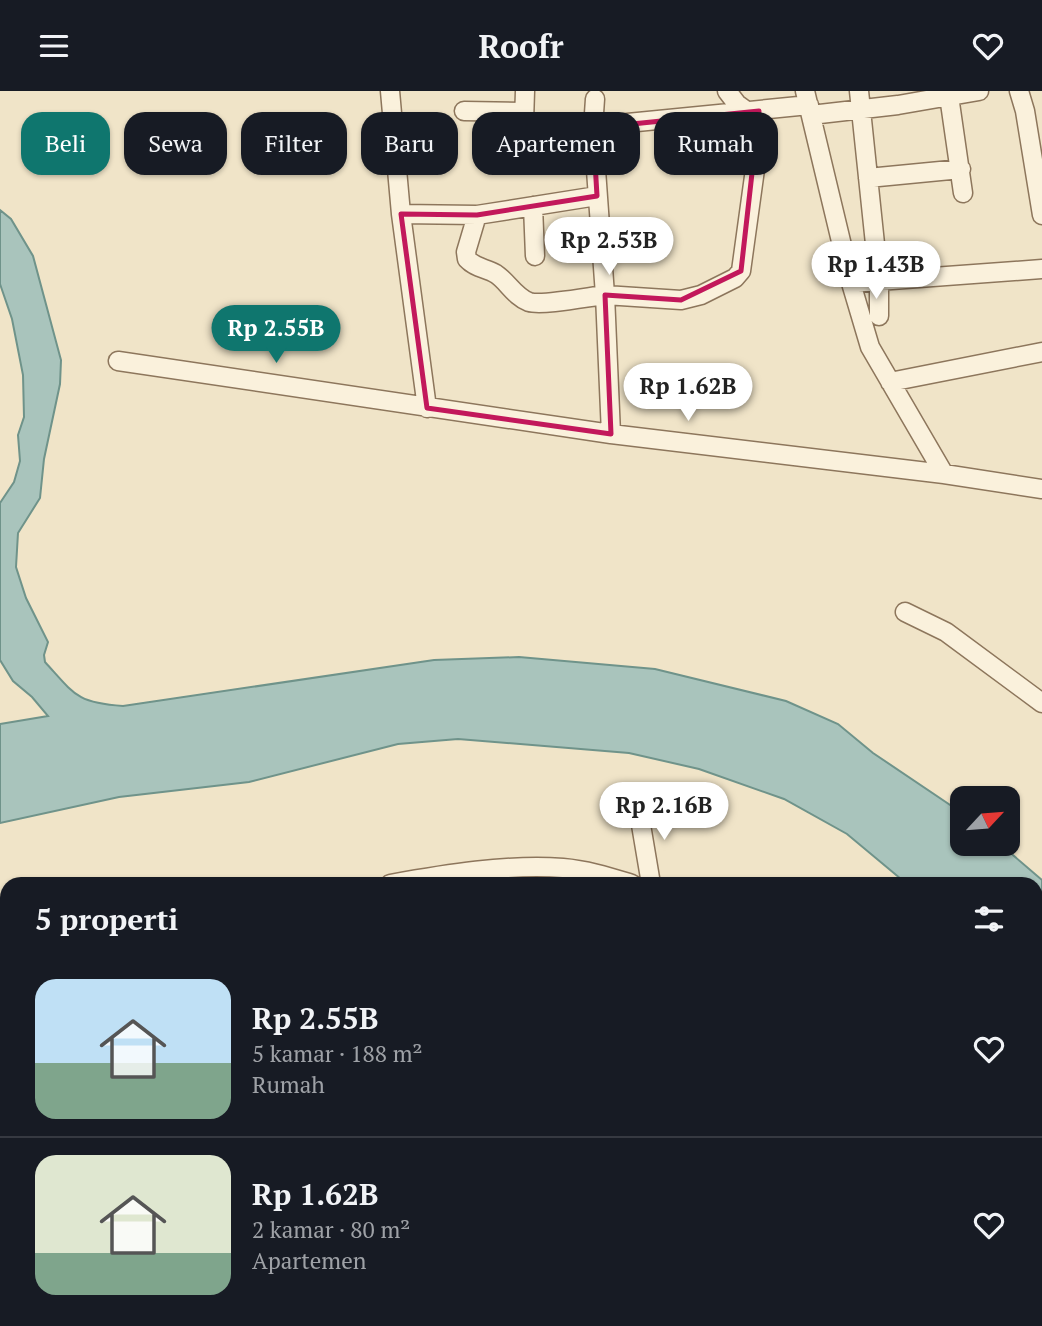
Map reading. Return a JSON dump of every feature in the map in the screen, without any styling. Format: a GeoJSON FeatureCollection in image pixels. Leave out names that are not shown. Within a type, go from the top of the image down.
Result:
{"type":"FeatureCollection","features":[{"type":"Feature","properties":{"kind":"street"},"geometry":{"type":"LineString","coordinates":[[390,91],[401,214],[427,408]]}},
{"type":"Feature","properties":{"kind":"street"},"geometry":{"type":"LineString","coordinates":[[464,111],[523,112],[524,91]]}},
{"type":"Feature","properties":{"kind":"street"},"geometry":{"type":"LineString","coordinates":[[727,91],[737,104],[753,112],[808,104],[862,110],[979,91]]}},
{"type":"Feature","properties":{"kind":"street"},"geometry":{"type":"LineString","coordinates":[[859,91],[879,282],[879,316]]}},
{"type":"Feature","properties":{"kind":"street"},"geometry":{"type":"LineString","coordinates":[[1019,91],[1036,140],[1042,215]]}},
{"type":"Feature","properties":{"kind":"street"},"geometry":{"type":"LineString","coordinates":[[949,96],[964,193]]}},
{"type":"Feature","properties":{"kind":"street"},"geometry":{"type":"LineString","coordinates":[[594,112],[595,99]]}},
{"type":"Feature","properties":{"kind":"street"},"geometry":{"type":"LineString","coordinates":[[808,104],[851,283],[870,347],[944,474]]}},
{"type":"Feature","properties":{"kind":"street"},"geometry":{"type":"LineString","coordinates":[[868,178],[961,169]]}},
{"type":"Feature","properties":{"kind":"street"},"geometry":{"type":"LineString","coordinates":[[596,175],[611,434]]}},
{"type":"Feature","properties":{"kind":"street"},"geometry":{"type":"LineString","coordinates":[[477,215],[466,252],[467,260],[504,279],[528,302],[541,303],[604,295],[681,300],[701,295],[735,278],[741,271],[754,175]]}},
{"type":"Feature","properties":{"kind":"street"},"geometry":{"type":"LineString","coordinates":[[401,214],[477,215],[597,196]]}},
{"type":"Feature","properties":{"kind":"street"},"geometry":{"type":"LineString","coordinates":[[533,206],[536,256]]}},
{"type":"Feature","properties":{"kind":"street"},"geometry":{"type":"LineString","coordinates":[[851,283],[1042,269]]}},
{"type":"Feature","properties":{"kind":"street"},"geometry":{"type":"LineString","coordinates":[[890,382],[1042,352]]}},
{"type":"Feature","properties":{"kind":"street"},"geometry":{"type":"LineString","coordinates":[[118,361],[611,434],[944,474],[1042,489]]}},
{"type":"Feature","properties":{"kind":"street"},"geometry":{"type":"LineString","coordinates":[[905,612],[946,632],[1042,703]]}},
{"type":"Feature","properties":{"kind":"street"},"geometry":{"type":"LineString","coordinates":[[638,807],[650,877]]}},
{"type":"Feature","properties":{"kind":"street"},"geometry":{"type":"LineString","coordinates":[[480,877],[534,867],[586,877]]}},
{"type":"Feature","properties":{"kind":"highlighted area"},"geometry":{"type":"Polygon","coordinates":[[[759,111],[741,271],[681,300],[605,295],[611,434],[427,408],[401,214],[477,215],[597,196],[593,128],[759,111]]]}},
{"type":"Feature","properties":{"kind":"water"},"geometry":{"type":"Polygon","coordinates":[[[0,210],[11,219],[33,256],[61,360],[60,384],[44,459],[40,498],[18,533],[16,567],[26,598],[48,642],[45,662],[78,695],[96,703],[123,706],[434,660],[519,657],[655,669],[786,701],[838,724],[873,753],[950,805],[950,856],[1014,856],[1038,877],[899,877],[847,834],[784,799],[699,769],[629,753],[458,739],[398,744],[249,782],[119,797],[0,823],[0,724],[48,716],[32,697],[13,681],[0,660],[0,503],[14,482],[20,461],[18,435],[24,417],[23,375],[12,319],[0,284],[0,210]]]}}]}
